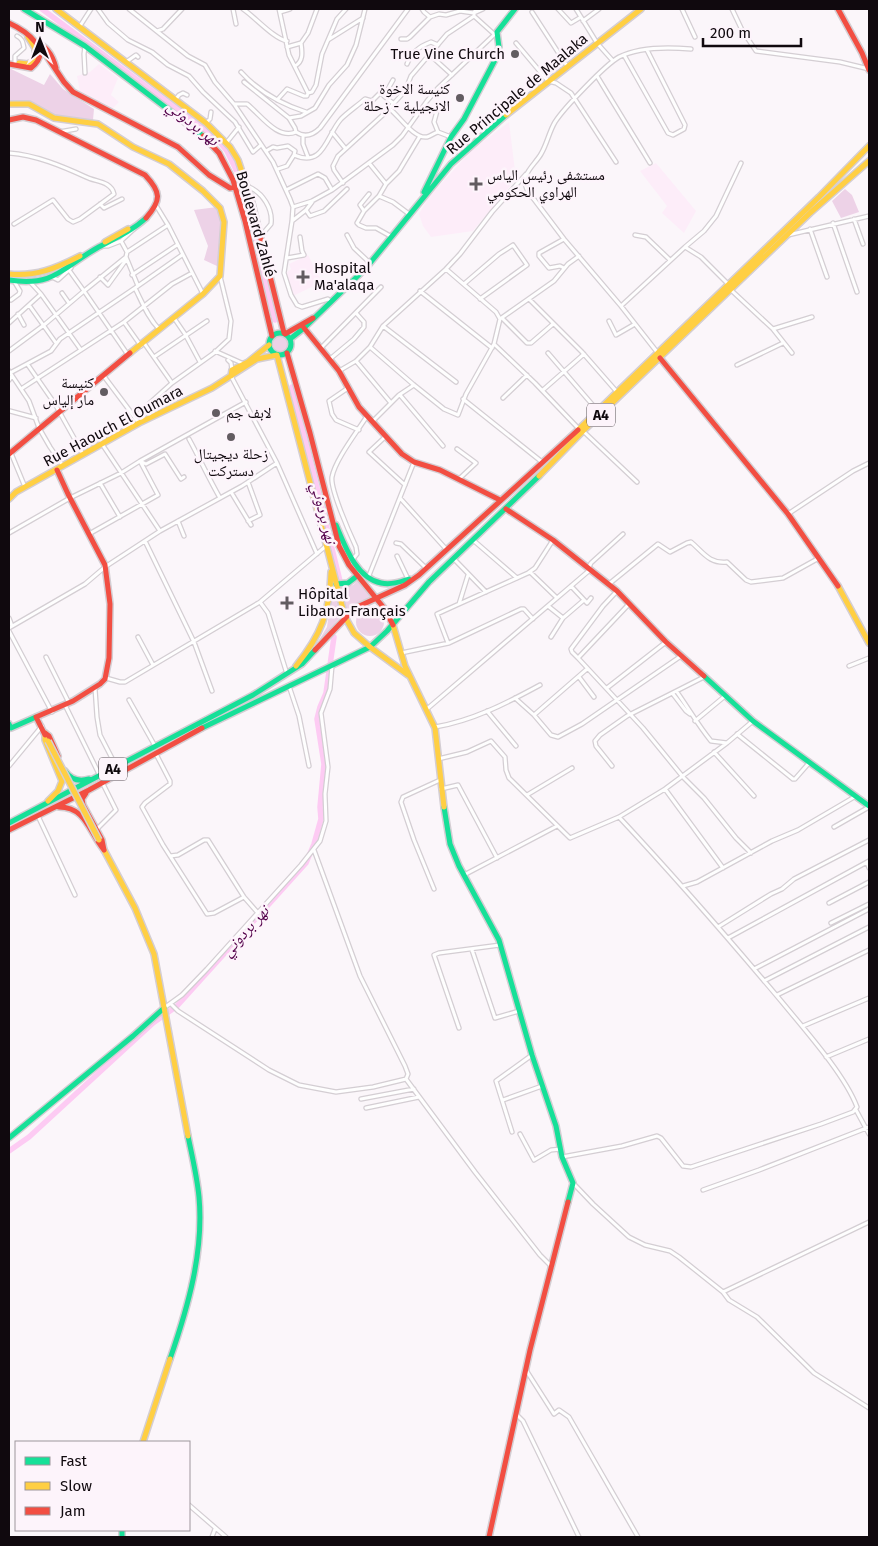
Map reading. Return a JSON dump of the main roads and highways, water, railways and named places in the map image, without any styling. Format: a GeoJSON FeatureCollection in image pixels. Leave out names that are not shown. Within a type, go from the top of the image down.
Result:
{"type":"FeatureCollection","features":[{"type":"Feature","properties":{"kind":"main road","name":"Boulevard Zahlé"},"geometry":{"type":"LineString","coordinates":[[24,9],[176,100],[227,142],[238,160],[248,186],[284,333]]}},
{"type":"Feature","properties":{"kind":"main road","name":"Boulevard Zahlé"},"geometry":{"type":"LineString","coordinates":[[56,9],[126,62],[136,77],[219,153],[230,172],[235,187],[272,333]]}},
{"type":"Feature","properties":{"kind":"main road"},"geometry":{"type":"LineString","coordinates":[[421,199],[451,137],[464,119],[496,58],[499,46],[495,33],[515,9]]}},
{"type":"Feature","properties":{"kind":"main road","name":"Rue Principale de Maalaka"},"geometry":{"type":"LineString","coordinates":[[290,339],[317,317],[359,277],[451,164],[548,81],[640,9]]}},
{"type":"Feature","properties":{"kind":"main road"},"geometry":{"type":"LineString","coordinates":[[838,9],[862,52],[869,70]]}},
{"type":"Feature","properties":{"kind":"main road"},"geometry":{"type":"LineString","coordinates":[[9,23],[22,29],[56,69],[67,87],[73,92],[161,137],[178,147],[209,175],[230,188],[235,187]]}},
{"type":"Feature","properties":{"kind":"main road"},"geometry":{"type":"LineString","coordinates":[[11,63],[32,63],[36,57],[36,45]]}},
{"type":"Feature","properties":{"kind":"main road"},"geometry":{"type":"LineString","coordinates":[[36,45],[50,54],[56,69]]}},
{"type":"Feature","properties":{"kind":"main road"},"geometry":{"type":"LineString","coordinates":[[11,63],[31,68],[43,56]]}},
{"type":"Feature","properties":{"kind":"main road"},"geometry":{"type":"LineString","coordinates":[[9,104],[29,104],[54,118],[98,124],[132,147],[173,167],[203,191],[220,208],[224,222],[220,276],[203,294],[58,411],[10,453]]}},
{"type":"Feature","properties":{"kind":"main road"},"geometry":{"type":"LineString","coordinates":[[9,120],[23,117],[36,120],[150,178],[158,192],[157,207],[151,214],[119,237],[50,271],[11,278]]}},
{"type":"Feature","properties":{"kind":"main road"},"geometry":{"type":"LineString","coordinates":[[196,130],[204,122]]}},
{"type":"Feature","properties":{"kind":"main road","name":"A4"},"geometry":{"type":"LineString","coordinates":[[9,830],[89,790],[225,716],[370,647],[393,624],[418,594],[515,500],[581,430],[597,410],[819,197],[869,146]]}},
{"type":"Feature","properties":{"kind":"main road","name":"A4"},"geometry":{"type":"LineString","coordinates":[[9,823],[253,695],[288,674],[312,655],[345,617],[356,608],[405,585],[447,550],[507,493],[581,430],[660,358],[869,161]]}},
{"type":"Feature","properties":{"kind":"main road"},"geometry":{"type":"LineString","coordinates":[[11,278],[30,281],[52,278],[64,272],[102,245]]}},
{"type":"Feature","properties":{"kind":"main road","name":"Rue Principale de Maalaka"},"geometry":{"type":"LineString","coordinates":[[284,333],[317,317]]}},
{"type":"Feature","properties":{"kind":"main road"},"geometry":{"type":"LineString","coordinates":[[272,333],[283,327]]}},
{"type":"Feature","properties":{"kind":"main road"},"geometry":{"type":"LineString","coordinates":[[304,328],[338,371],[359,407],[402,454],[414,462],[429,466],[459,479],[500,500]]}},
{"type":"Feature","properties":{"kind":"main road"},"geometry":{"type":"LineString","coordinates":[[272,333],[284,333],[290,339],[291,347],[287,353],[277,355]]}},
{"type":"Feature","properties":{"kind":"main road"},"geometry":{"type":"LineString","coordinates":[[231,376],[233,365],[245,364],[263,350],[269,345],[272,333]]}},
{"type":"Feature","properties":{"kind":"main road"},"geometry":{"type":"LineString","coordinates":[[269,345],[272,352],[277,355],[281,365],[345,617],[354,633],[409,676]]}},
{"type":"Feature","properties":{"kind":"main road"},"geometry":{"type":"LineString","coordinates":[[262,357],[266,353],[263,350]]}},
{"type":"Feature","properties":{"kind":"main road"},"geometry":{"type":"LineString","coordinates":[[287,353],[342,553],[357,576],[387,612],[393,624],[400,653],[409,676],[435,727],[447,837],[464,875],[492,924],[500,945],[532,1055],[556,1126],[562,1157],[573,1183],[530,1350],[489,1537]]}},
{"type":"Feature","properties":{"kind":"main road","name":"Rue Haouch El Oumara"},"geometry":{"type":"LineString","coordinates":[[9,499],[25,487],[64,466],[137,420],[212,388],[262,357],[277,355]]}},
{"type":"Feature","properties":{"kind":"main road"},"geometry":{"type":"LineString","coordinates":[[660,358],[788,514],[839,587],[869,643]]}},
{"type":"Feature","properties":{"kind":"main road"},"geometry":{"type":"LineString","coordinates":[[281,365],[285,362],[290,363]]}},
{"type":"Feature","properties":{"kind":"main road"},"geometry":{"type":"LineString","coordinates":[[9,727],[52,712],[95,688],[106,678],[109,657],[110,604],[105,567],[63,487],[57,470]]}},
{"type":"Feature","properties":{"kind":"main road"},"geometry":{"type":"LineString","coordinates":[[507,493],[515,500]]}},
{"type":"Feature","properties":{"kind":"main road"},"geometry":{"type":"LineString","coordinates":[[492,508],[499,516]]}},
{"type":"Feature","properties":{"kind":"main road"},"geometry":{"type":"LineString","coordinates":[[506,509],[553,540],[609,584],[666,642],[753,721],[869,806]]}},
{"type":"Feature","properties":{"kind":"main road"},"geometry":{"type":"LineString","coordinates":[[330,513],[353,559],[368,578],[384,585],[408,580],[425,569]]}},
{"type":"Feature","properties":{"kind":"main road"},"geometry":{"type":"LineString","coordinates":[[288,674],[317,638],[326,620],[330,592],[330,560]]}},
{"type":"Feature","properties":{"kind":"main road"},"geometry":{"type":"LineString","coordinates":[[336,584],[350,583],[357,576]]}},
{"type":"Feature","properties":{"kind":"main road"},"geometry":{"type":"LineString","coordinates":[[36,717],[42,726],[45,740],[62,780],[58,791],[42,806]]}},
{"type":"Feature","properties":{"kind":"main road"},"geometry":{"type":"LineString","coordinates":[[44,733],[137,911],[151,942],[197,1181],[200,1231],[195,1271],[186,1309],[143,1441]]}},
{"type":"Feature","properties":{"kind":"main road"},"geometry":{"type":"LineString","coordinates":[[44,733],[49,736],[61,764],[70,778],[83,781],[100,776]]}},
{"type":"Feature","properties":{"kind":"main road"},"geometry":{"type":"LineString","coordinates":[[89,790],[83,797],[82,802],[102,840],[104,850]]}},
{"type":"Feature","properties":{"kind":"main road"},"geometry":{"type":"LineString","coordinates":[[55,807],[68,806],[76,809],[97,843],[104,850]]}},
{"type":"Feature","properties":{"kind":"main road"},"geometry":{"type":"LineString","coordinates":[[10,1135],[165,1009]]}},
{"type":"Feature","properties":{"kind":"waterway","name":"نهر بردوني"},"geometry":{"type":"LineString","coordinates":[[42,9],[217,139],[227,151],[238,174],[275,320]]}},
{"type":"Feature","properties":{"kind":"waterway","name":"نهر بردوني"},"geometry":{"type":"LineString","coordinates":[[292,387],[340,581]]}},
{"type":"Feature","properties":{"kind":"waterway","name":"نهر بردوني"},"geometry":{"type":"LineString","coordinates":[[9,1151],[29,1137],[153,1023],[177,1006],[306,863],[321,819],[320,807],[324,764],[317,719],[326,693],[334,637]]}},
{"type":"Feature","properties":{"kind":"place","name":"True Vine Church"},"geometry":{"type":"Point","coordinates":[515,54]}},
{"type":"Feature","properties":{"kind":"place","name":"كنيسة الاخوة الانجيلية - زحلة"},"geometry":{"type":"Point","coordinates":[460,98]}},
{"type":"Feature","properties":{"kind":"place","name":"مستشفى رئيس الياس الهراوي الحكومي"},"geometry":{"type":"Point","coordinates":[476,184]}},
{"type":"Feature","properties":{"kind":"place","name":"Hospital Ma'alaqa"},"geometry":{"type":"Point","coordinates":[303,277]}},
{"type":"Feature","properties":{"kind":"place","name":"كنيسة مار إلياس"},"geometry":{"type":"Point","coordinates":[104,392]}},
{"type":"Feature","properties":{"kind":"place","name":"لابف جم"},"geometry":{"type":"Point","coordinates":[216,413]}},
{"type":"Feature","properties":{"kind":"place","name":"زحلة ديجيتال دستركت"},"geometry":{"type":"Point","coordinates":[231,437]}},
{"type":"Feature","properties":{"kind":"place","name":"Hôpital Libano-Français"},"geometry":{"type":"Point","coordinates":[287,603]}}]}
